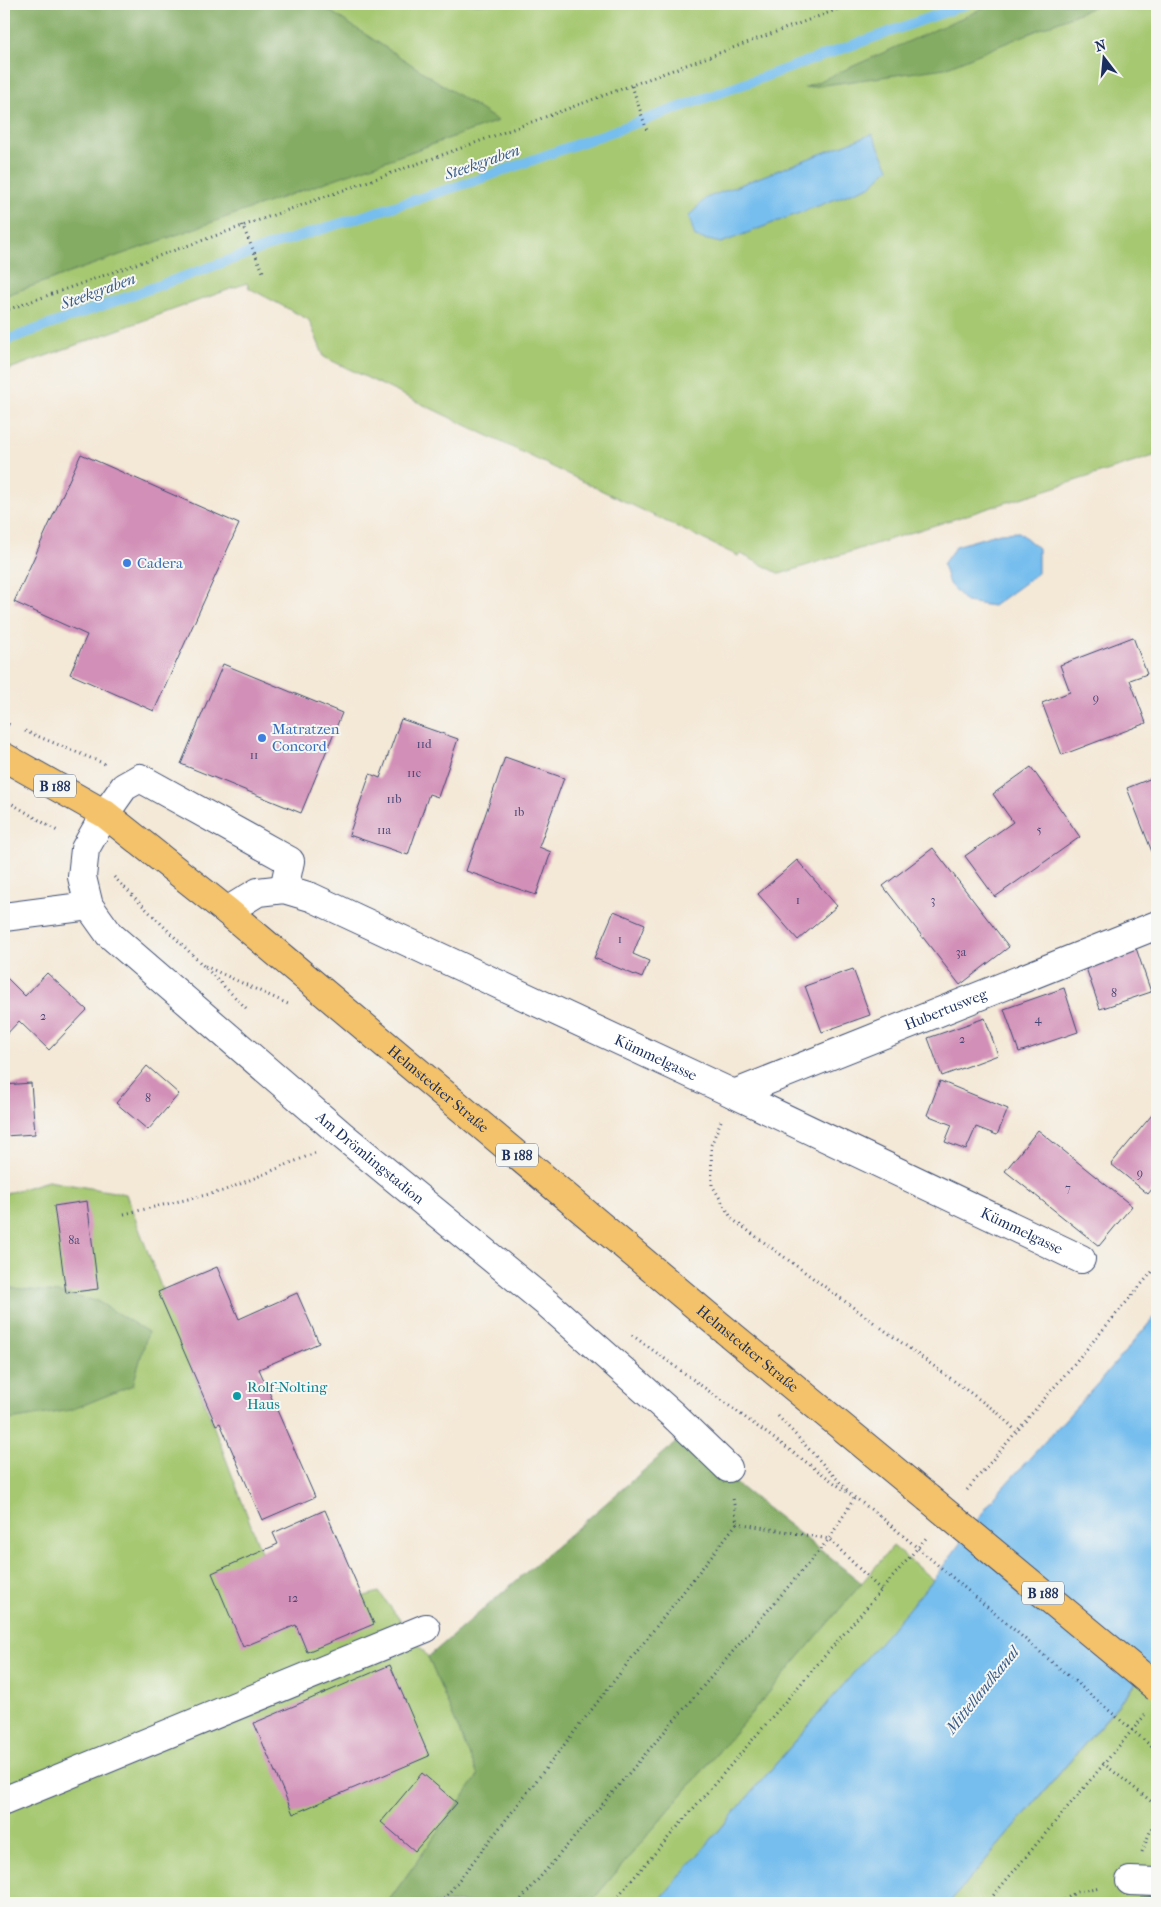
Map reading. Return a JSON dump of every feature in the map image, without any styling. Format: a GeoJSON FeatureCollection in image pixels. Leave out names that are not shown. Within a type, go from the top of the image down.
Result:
{"type":"FeatureCollection","features":[{"type":"Feature","properties":{"kind":"main road","name":"Helmstedter Straße"},"geometry":{"type":"LineString","coordinates":[[4,757],[105,814],[227,912],[700,1310],[928,1498],[1154,1698]]}},
{"type":"Feature","properties":{"kind":"street","name":"Am Drömlingstadion"},"geometry":{"type":"LineString","coordinates":[[140,778],[124,787],[105,814],[85,849],[82,877],[89,906],[109,934],[343,1136],[549,1305],[728,1468]]}},
{"type":"Feature","properties":{"kind":"street"},"geometry":{"type":"LineString","coordinates":[[140,778],[290,861],[284,889]]}},
{"type":"Feature","properties":{"kind":"street","name":"Kümmelgasse"},"geometry":{"type":"LineString","coordinates":[[227,912],[258,892],[284,889],[312,897],[1081,1259]]}},
{"type":"Feature","properties":{"kind":"street"},"geometry":{"type":"LineString","coordinates":[[4,917],[89,906]]}},
{"type":"Feature","properties":{"kind":"street","name":"Hubertusweg"},"geometry":{"type":"LineString","coordinates":[[734,1094],[1157,925]]}},
{"type":"Feature","properties":{"kind":"street"},"geometry":{"type":"LineString","coordinates":[[4,1801],[426,1628]]}},
{"type":"Feature","properties":{"kind":"street"},"geometry":{"type":"LineString","coordinates":[[1130,1881],[1157,1882]]}},
{"type":"Feature","properties":{"kind":"path"},"geometry":{"type":"LineString","coordinates":[[4,311],[632,86],[852,4]]}},
{"type":"Feature","properties":{"kind":"path"},"geometry":{"type":"LineString","coordinates":[[632,86],[647,131]]}},
{"type":"Feature","properties":{"kind":"path"},"geometry":{"type":"LineString","coordinates":[[242,225],[264,274]]}},
{"type":"Feature","properties":{"kind":"path"},"geometry":{"type":"LineString","coordinates":[[4,722],[140,778]]}},
{"type":"Feature","properties":{"kind":"path"},"geometry":{"type":"LineString","coordinates":[[734,1094],[724,1112],[711,1146],[712,1185],[732,1219],[998,1413],[1016,1432]]}},
{"type":"Feature","properties":{"kind":"path"},"geometry":{"type":"LineString","coordinates":[[124,1214],[222,1192],[330,1147],[343,1136]]}},
{"type":"Feature","properties":{"kind":"path"},"geometry":{"type":"LineString","coordinates":[[965,1492],[1157,1266]]}},
{"type":"Feature","properties":{"kind":"path"},"geometry":{"type":"LineString","coordinates":[[441,1903],[737,1523],[728,1468]]}},
{"type":"Feature","properties":{"kind":"path"},"geometry":{"type":"LineString","coordinates":[[518,1903],[829,1539],[855,1497],[880,1516],[1157,1752]]}},
{"type":"Feature","properties":{"kind":"path"},"geometry":{"type":"LineString","coordinates":[[737,1523],[829,1539],[882,1591]]}},
{"type":"Feature","properties":{"kind":"path"},"geometry":{"type":"LineString","coordinates":[[612,1903],[933,1530]]}},
{"type":"Feature","properties":{"kind":"path"},"geometry":{"type":"LineString","coordinates":[[986,1903],[1103,1763],[1154,1698]]}},
{"type":"Feature","properties":{"kind":"path"},"geometry":{"type":"LineString","coordinates":[[1103,1763],[1157,1806]]}},
{"type":"Feature","properties":{"kind":"path"},"geometry":{"type":"LineString","coordinates":[[1148,1840],[1157,1814]]}},
{"type":"Feature","properties":{"kind":"path"},"geometry":{"type":"LineString","coordinates":[[1060,1903],[1076,1892],[1130,1881]]}},
{"type":"Feature","properties":{"kind":"green space"},"geometry":{"type":"Polygon","coordinates":[[[4,4],[1157,4],[1157,455],[780,574],[741,554],[738,556],[324,357],[309,320],[249,288],[247,283],[4,371],[4,4]]]}},
{"type":"Feature","properties":{"kind":"green space"},"geometry":{"type":"Polygon","coordinates":[[[4,4],[319,4],[498,121],[4,296],[4,4]]]}},
{"type":"Feature","properties":{"kind":"green space"},"geometry":{"type":"Polygon","coordinates":[[[993,4],[1101,4],[945,68],[804,88],[993,4]]]}},
{"type":"Feature","properties":{"kind":"green space"},"geometry":{"type":"Polygon","coordinates":[[[48,1181],[126,1194],[286,1618],[379,1592],[428,1657],[479,1776],[387,1903],[4,1903],[4,1194],[48,1181]]]}},
{"type":"Feature","properties":{"kind":"green space"},"geometry":{"type":"Polygon","coordinates":[[[4,1287],[59,1293],[97,1301],[148,1332],[133,1385],[71,1410],[4,1421],[4,1287]]]}},
{"type":"Feature","properties":{"kind":"green space"},"geometry":{"type":"Polygon","coordinates":[[[680,1439],[862,1583],[590,1903],[387,1903],[478,1776],[428,1657],[680,1439]]]}},
{"type":"Feature","properties":{"kind":"green space"},"geometry":{"type":"Polygon","coordinates":[[[893,1546],[933,1580],[657,1903],[590,1903],[893,1546]]]}},
{"type":"Feature","properties":{"kind":"green space"},"geometry":{"type":"Polygon","coordinates":[[[1157,1660],[1157,1903],[949,1903],[1157,1660]]]}},
{"type":"Feature","properties":{"kind":"water"},"geometry":{"type":"Polygon","coordinates":[[[872,134],[889,168],[870,186],[721,243],[695,237],[689,216],[706,198],[872,134]]]}},
{"type":"Feature","properties":{"kind":"water"},"geometry":{"type":"Polygon","coordinates":[[[1019,532],[1038,548],[1038,573],[993,606],[966,602],[949,584],[943,564],[956,546],[1000,533],[1019,532]]]}},
{"type":"Feature","properties":{"kind":"water","name":"Mittellandkanal"},"geometry":{"type":"Polygon","coordinates":[[[1157,1314],[1157,1659],[949,1903],[657,1903],[933,1580],[995,1496],[1100,1381],[1157,1314]]]}},
{"type":"Feature","properties":{"kind":"building","name":"Cadera"},"geometry":{"type":"Polygon","coordinates":[[[81,454],[239,524],[154,711],[70,674],[87,635],[14,602],[81,454]]]}},
{"type":"Feature","properties":{"kind":"building"},"geometry":{"type":"Polygon","coordinates":[[[1133,637],[1147,674],[1130,680],[1146,723],[1062,755],[1042,703],[1070,692],[1060,665],[1133,637]]]}},
{"type":"Feature","properties":{"kind":"building","name":"Matratzen Concord"},"geometry":{"type":"Polygon","coordinates":[[[223,664],[342,713],[301,813],[181,764],[223,664]]]}},
{"type":"Feature","properties":{"kind":"building"},"geometry":{"type":"Polygon","coordinates":[[[401,719],[458,739],[438,797],[429,794],[408,855],[349,835],[370,774],[380,778],[401,719]]]}},
{"type":"Feature","properties":{"kind":"building"},"geometry":{"type":"Polygon","coordinates":[[[505,757],[564,778],[539,847],[551,852],[536,895],[466,871],[505,757]]]}},
{"type":"Feature","properties":{"kind":"building"},"geometry":{"type":"Polygon","coordinates":[[[1031,767],[1080,837],[995,897],[965,856],[1013,822],[993,794],[1031,767]]]}},
{"type":"Feature","properties":{"kind":"building"},"geometry":{"type":"Polygon","coordinates":[[[1157,776],[1157,861],[1156,862],[1127,788],[1157,776]]]}},
{"type":"Feature","properties":{"kind":"building"},"geometry":{"type":"Polygon","coordinates":[[[933,848],[1009,947],[960,985],[883,886],[933,848]]]}},
{"type":"Feature","properties":{"kind":"building"},"geometry":{"type":"Polygon","coordinates":[[[797,860],[837,906],[798,940],[758,894],[797,860]]]}},
{"type":"Feature","properties":{"kind":"building"},"geometry":{"type":"Polygon","coordinates":[[[614,911],[645,924],[633,954],[649,961],[642,978],[594,958],[614,911]]]}},
{"type":"Feature","properties":{"kind":"building"},"geometry":{"type":"Polygon","coordinates":[[[1157,938],[1157,958],[1151,940],[1157,938]]]}},
{"type":"Feature","properties":{"kind":"building"},"geometry":{"type":"Polygon","coordinates":[[[1136,948],[1151,992],[1100,1009],[1085,965],[1136,948]]]}},
{"type":"Feature","properties":{"kind":"building"},"geometry":{"type":"Polygon","coordinates":[[[853,969],[870,1015],[822,1032],[805,986],[853,969]]]}},
{"type":"Feature","properties":{"kind":"building"},"geometry":{"type":"Polygon","coordinates":[[[47,973],[87,1010],[49,1050],[19,1021],[4,1037],[4,975],[25,996],[47,973]]]}},
{"type":"Feature","properties":{"kind":"building"},"geometry":{"type":"Polygon","coordinates":[[[1064,988],[1078,1032],[1019,1052],[1004,1009],[1064,988]]]}},
{"type":"Feature","properties":{"kind":"building"},"geometry":{"type":"Polygon","coordinates":[[[985,1018],[998,1055],[942,1076],[928,1038],[985,1018]]]}},
{"type":"Feature","properties":{"kind":"building"},"geometry":{"type":"Polygon","coordinates":[[[147,1066],[179,1094],[148,1130],[116,1103],[147,1066]]]}},
{"type":"Feature","properties":{"kind":"building"},"geometry":{"type":"Polygon","coordinates":[[[940,1081],[1008,1109],[997,1135],[976,1127],[966,1150],[945,1142],[952,1125],[927,1115],[940,1081]]]}},
{"type":"Feature","properties":{"kind":"building"},"geometry":{"type":"Polygon","coordinates":[[[31,1083],[35,1134],[4,1136],[4,1085],[31,1083]]]}},
{"type":"Feature","properties":{"kind":"building"},"geometry":{"type":"Polygon","coordinates":[[[1157,1109],[1157,1183],[1148,1194],[1111,1164],[1157,1109]]]}},
{"type":"Feature","properties":{"kind":"building"},"geometry":{"type":"Polygon","coordinates":[[[1038,1130],[1132,1206],[1099,1246],[1005,1171],[1038,1130]]]}},
{"type":"Feature","properties":{"kind":"building"},"geometry":{"type":"Polygon","coordinates":[[[87,1201],[98,1289],[66,1293],[54,1206],[87,1201]]]}},
{"type":"Feature","properties":{"kind":"building","name":"Rolf-Nolting Haus"},"geometry":{"type":"Polygon","coordinates":[[[217,1267],[239,1319],[297,1293],[319,1343],[259,1369],[315,1497],[262,1520],[220,1423],[216,1425],[158,1292],[217,1267]]]}},
{"type":"Feature","properties":{"kind":"building"},"geometry":{"type":"Polygon","coordinates":[[[325,1510],[374,1624],[307,1652],[296,1625],[243,1647],[212,1573],[278,1544],[273,1533],[325,1510]]]}},
{"type":"Feature","properties":{"kind":"building"},"geometry":{"type":"Polygon","coordinates":[[[390,1665],[429,1756],[293,1814],[254,1723],[390,1665]]]}},
{"type":"Feature","properties":{"kind":"building"},"geometry":{"type":"Polygon","coordinates":[[[422,1773],[457,1803],[415,1851],[381,1822],[422,1773]]]}},
{"type":"Feature","properties":{"kind":"waterway","name":"Steekgraben"},"geometry":{"type":"LineString","coordinates":[[4,341],[269,246],[477,180],[967,4]]}},
{"type":"Feature","properties":{"kind":"place","name":"Cadera"},"geometry":{"type":"Point","coordinates":[127,563]}},
{"type":"Feature","properties":{"kind":"place","name":"Matratzen Concord"},"geometry":{"type":"Point","coordinates":[262,738]}},
{"type":"Feature","properties":{"kind":"place","name":"Rolf-Nolting Haus"},"geometry":{"type":"Point","coordinates":[237,1396]}}]}
